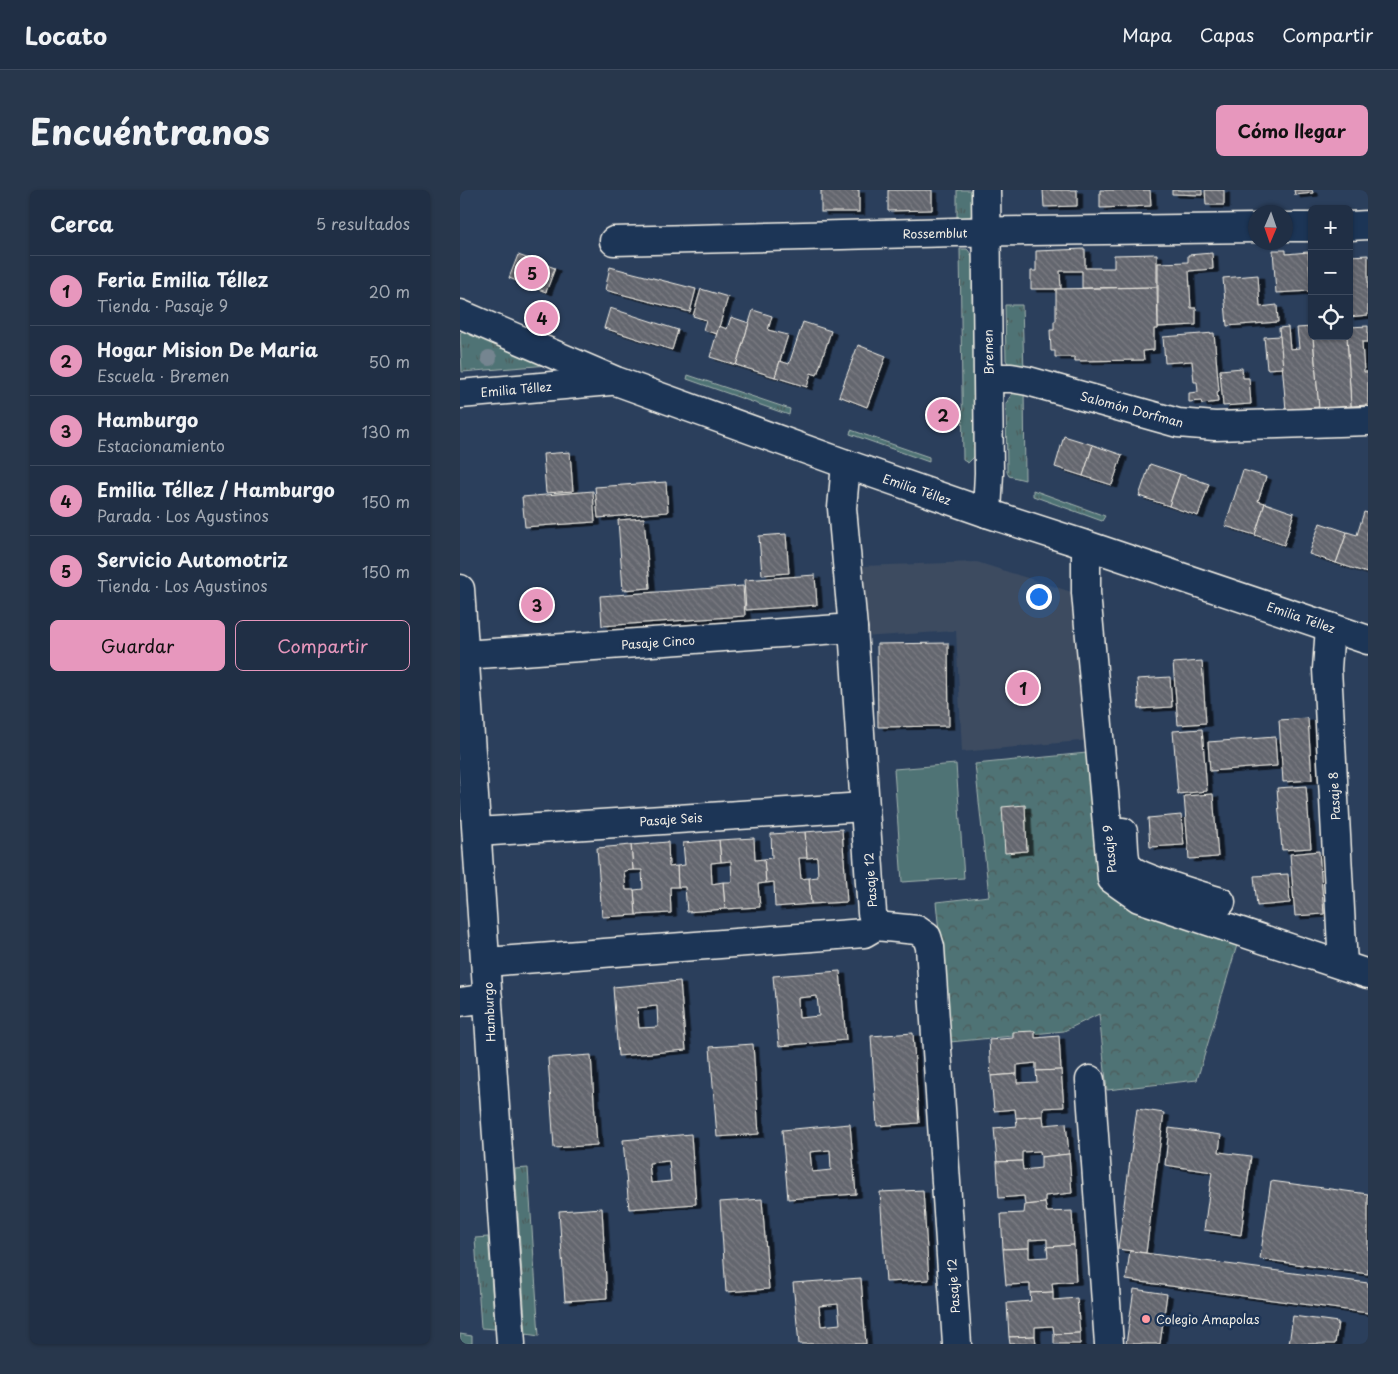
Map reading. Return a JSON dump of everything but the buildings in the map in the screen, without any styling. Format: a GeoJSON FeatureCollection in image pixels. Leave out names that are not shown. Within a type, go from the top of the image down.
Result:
{"type":"FeatureCollection","features":[{"type":"Feature","properties":{"kind":"street","name":"Bremen"},"geometry":{"type":"LineString","coordinates":[[986,190],[990,473],[987,513]]}},
{"type":"Feature","properties":{"kind":"street"},"geometry":{"type":"LineString","coordinates":[[1353,226],[1368,226]]}},
{"type":"Feature","properties":{"kind":"street"},"geometry":{"type":"LineString","coordinates":[[1293,227],[1308,227]]}},
{"type":"Feature","properties":{"kind":"street","name":"Rossemblut"},"geometry":{"type":"LineString","coordinates":[[614,241],[1248,228]]}},
{"type":"Feature","properties":{"kind":"street"},"geometry":{"type":"LineString","coordinates":[[460,314],[616,381]]}},
{"type":"Feature","properties":{"kind":"street","name":"Salomón Dorfman"},"geometry":{"type":"LineString","coordinates":[[989,378],[1028,380],[1178,423],[1215,426],[1368,421]]}},
{"type":"Feature","properties":{"kind":"street","name":"Emilia Téllez"},"geometry":{"type":"LineString","coordinates":[[460,394],[616,381],[987,513],[1368,640]]}},
{"type":"Feature","properties":{"kind":"street","name":"Pasaje 12"},"geometry":{"type":"LineString","coordinates":[[846,464],[842,508],[872,913],[876,926],[917,930],[927,936],[930,946],[956,1344]]}},
{"type":"Feature","properties":{"kind":"street"},"geometry":{"type":"LineString","coordinates":[[1096,548],[1104,606],[1125,856],[1128,867],[1142,876],[1221,902]]}},
{"type":"Feature","properties":{"kind":"street","name":"Pasaje 9"},"geometry":{"type":"LineString","coordinates":[[1096,548],[1086,593],[1112,880],[1139,898],[1356,970]]}},
{"type":"Feature","properties":{"kind":"street","name":"Hamburgo"},"geometry":{"type":"LineString","coordinates":[[460,589],[464,655],[467,795],[477,832],[512,1344]]}},
{"type":"Feature","properties":{"kind":"street","name":"Pasaje 8"},"geometry":{"type":"LineString","coordinates":[[1330,627],[1327,669],[1356,970]]}},
{"type":"Feature","properties":{"kind":"street","name":"Pasaje Cinco"},"geometry":{"type":"LineString","coordinates":[[464,655],[852,628]]}},
{"type":"Feature","properties":{"kind":"street","name":"Pasaje Seis"},"geometry":{"type":"LineString","coordinates":[[477,832],[864,807]]}},
{"type":"Feature","properties":{"kind":"street"},"geometry":{"type":"LineString","coordinates":[[486,962],[864,933],[876,926]]}},
{"type":"Feature","properties":{"kind":"street"},"geometry":{"type":"LineString","coordinates":[[460,1002],[488,998]]}},
{"type":"Feature","properties":{"kind":"street"},"geometry":{"type":"LineString","coordinates":[[1090,1080],[1108,1344]]}},
{"type":"Feature","properties":{"kind":"shaded area"},"geometry":{"type":"Polygon","coordinates":[[[977,562],[1081,595],[1091,740],[962,752],[956,631],[862,637],[859,566],[977,562]]]}},
{"type":"Feature","properties":{"kind":"green space"},"geometry":{"type":"Polygon","coordinates":[[[957,190],[972,190],[972,215],[969,217],[957,218],[957,190]]]}},
{"type":"Feature","properties":{"kind":"green space"},"geometry":{"type":"Polygon","coordinates":[[[960,249],[967,249],[970,253],[974,270],[972,293],[977,450],[974,457],[968,463],[963,460],[960,249]]]}},
{"type":"Feature","properties":{"kind":"green space"},"geometry":{"type":"Polygon","coordinates":[[[1005,305],[1022,305],[1024,373],[1010,366],[1006,360],[1005,305]]]}},
{"type":"Feature","properties":{"kind":"green space"},"geometry":{"type":"Polygon","coordinates":[[[470,331],[549,365],[462,372],[460,333],[470,331]]]}},
{"type":"Feature","properties":{"kind":"green space"},"geometry":{"type":"Polygon","coordinates":[[[688,375],[790,409],[789,415],[687,379],[688,375]]]}},
{"type":"Feature","properties":{"kind":"green space"},"geometry":{"type":"Polygon","coordinates":[[[1024,386],[1025,480],[1009,476],[1007,472],[1006,404],[1013,393],[1024,386]]]}},
{"type":"Feature","properties":{"kind":"green space"},"geometry":{"type":"Polygon","coordinates":[[[851,430],[929,457],[929,462],[850,434],[851,430]]]}},
{"type":"Feature","properties":{"kind":"green space"},"geometry":{"type":"Polygon","coordinates":[[[1033,490],[1105,516],[1102,521],[1033,496],[1033,490]]]}},
{"type":"Feature","properties":{"kind":"green space"},"geometry":{"type":"Polygon","coordinates":[[[1097,752],[1112,897],[1240,935],[1197,1080],[1107,1090],[1099,1014],[1064,1031],[950,1042],[936,902],[989,896],[975,764],[1097,752]]]}},
{"type":"Feature","properties":{"kind":"green space"},"geometry":{"type":"Polygon","coordinates":[[[956,764],[964,878],[902,882],[894,769],[956,764]]]}},
{"type":"Feature","properties":{"kind":"green space"},"geometry":{"type":"Polygon","coordinates":[[[528,1168],[539,1336],[526,1334],[515,1169],[528,1168]]]}},
{"type":"Feature","properties":{"kind":"green space"},"geometry":{"type":"Polygon","coordinates":[[[488,1237],[495,1329],[481,1328],[475,1238],[488,1237]]]}},
{"type":"Feature","properties":{"kind":"green space"},"geometry":{"type":"Polygon","coordinates":[[[460,1334],[472,1336],[472,1344],[460,1344],[460,1334]]]}},
{"type":"Feature","properties":{"kind":"place","name":"Servicio Automotriz"},"geometry":{"type":"Point","coordinates":[532,273]}},
{"type":"Feature","properties":{"kind":"place","name":"Emilia Téllez / Hamburgo"},"geometry":{"type":"Point","coordinates":[542,318]}},
{"type":"Feature","properties":{"kind":"place","name":"Hogar Mision De Maria"},"geometry":{"type":"Point","coordinates":[943,415]}},
{"type":"Feature","properties":{"kind":"place","name":"Hamburgo"},"geometry":{"type":"Point","coordinates":[537,605]}},
{"type":"Feature","properties":{"kind":"place","name":"Feria Emilia Téllez"},"geometry":{"type":"Point","coordinates":[1023,688]}},
{"type":"Feature","properties":{"kind":"place","name":"Colegio Amapolas"},"geometry":{"type":"Point","coordinates":[1146,1319]}}]}
